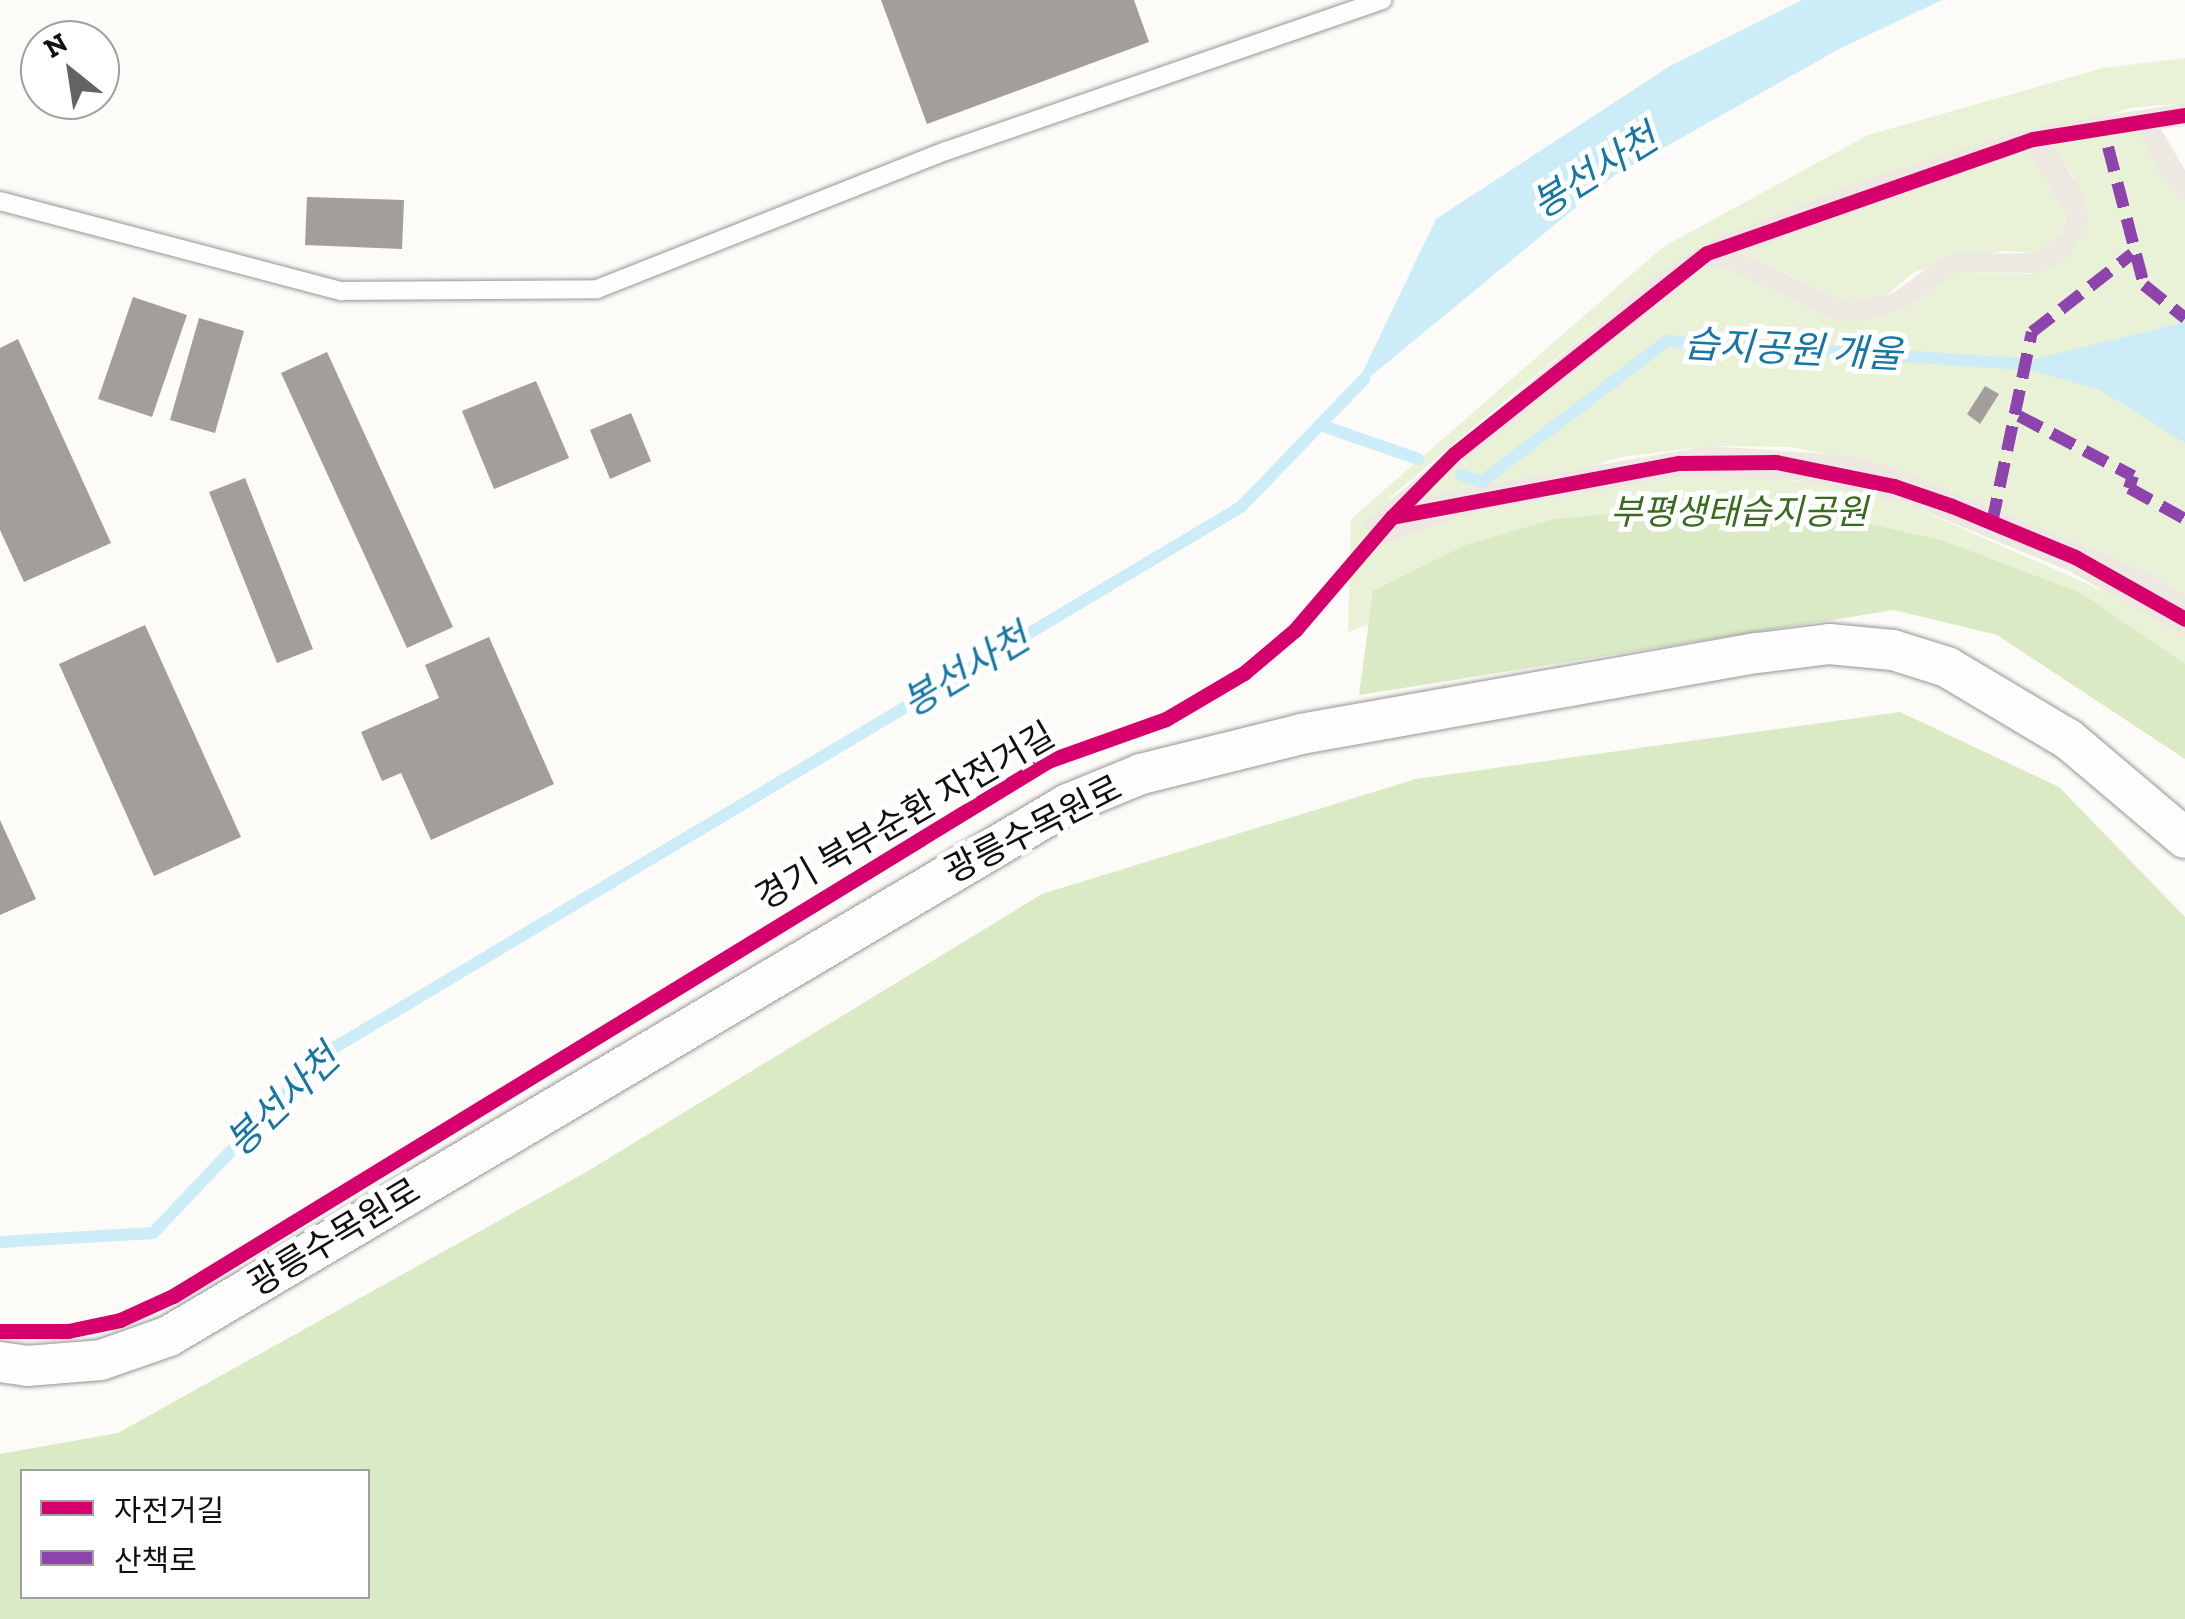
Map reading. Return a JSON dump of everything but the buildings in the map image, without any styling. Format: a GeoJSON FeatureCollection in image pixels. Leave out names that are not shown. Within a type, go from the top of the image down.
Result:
{"type":"FeatureCollection","features":[{"type":"Feature","properties":{"kind":"street","name":"광릉수목원로"},"geometry":{"type":"LineString","coordinates":[[0,1362],[27,1366],[101,1360],[169,1336],[1068,804],[1141,774],[1301,734],[1758,653],[1829,644],[1893,650],[1947,667],[2068,739],[2185,838]]}},
{"type":"Feature","properties":{"kind":"lane"},"geometry":{"type":"LineString","coordinates":[[0,202],[340,291],[597,289],[946,151],[1383,0]]}},
{"type":"Feature","properties":{"kind":"green space","name":"부평생태습지공원"},"geometry":{"type":"Polygon","coordinates":[[[2185,58],[2185,103],[2130,108],[1714,239],[1657,274],[1388,499],[1417,498],[1705,267],[1731,271],[1835,321],[1866,321],[1906,308],[1958,272],[2031,274],[2068,258],[2074,177],[2053,145],[2138,129],[2185,201],[2185,595],[2148,572],[1893,467],[1790,447],[1707,446],[1616,458],[1378,545],[1481,511],[1677,477],[1741,474],[1848,488],[1902,502],[2149,611],[2185,636],[2185,695],[2074,603],[1458,593],[1348,632],[1351,519],[1663,247],[1868,135],[2103,68],[2185,58]]]}},
{"type":"Feature","properties":{"kind":"green space"},"geometry":{"type":"Polygon","coordinates":[[[2027,151],[2066,214],[2063,232],[2036,253],[2003,251],[1914,272],[1883,298],[1849,303],[1740,252],[2027,151]]]}},
{"type":"Feature","properties":{"kind":"green space","name":"부평생태습지공원"},"geometry":{"type":"Polygon","coordinates":[[[1766,500],[1944,541],[2081,593],[2185,664],[2185,759],[1997,635],[1894,610],[1359,695],[1373,591],[1466,545],[1554,519],[1766,500]]]}},
{"type":"Feature","properties":{"kind":"green space"},"geometry":{"type":"Polygon","coordinates":[[[1900,712],[2059,787],[2185,917],[2185,1619],[0,1619],[0,1454],[118,1433],[588,1171],[1042,894],[1416,779],[1900,712]]]}},
{"type":"Feature","properties":{"kind":"shaded area"},"geometry":{"type":"Polygon","coordinates":[[[2185,103],[2185,126],[2161,129],[2185,170],[2185,201],[2161,175],[2138,129],[2054,145],[2085,198],[2088,224],[2068,258],[2040,273],[1958,272],[1906,308],[1866,321],[1835,321],[1731,271],[1705,267],[1419,497],[1707,446],[1845,455],[1893,467],[2148,572],[2185,595],[2185,636],[2069,571],[1902,502],[1794,480],[1676,477],[1481,511],[1378,545],[1363,524],[1657,274],[1714,239],[1876,176],[2034,127],[2185,103]],[[2027,151],[1741,253],[1849,303],[1893,293],[1947,254],[2036,253],[2063,232],[2066,214],[2027,151]]]}},
{"type":"Feature","properties":{"kind":"water"},"geometry":{"type":"Polygon","coordinates":[[[1802,0],[1942,0],[1839,49],[1615,175],[1354,390],[1436,219],[1670,66],[1802,0]]]}},
{"type":"Feature","properties":{"kind":"water"},"geometry":{"type":"Polygon","coordinates":[[[2185,322],[2185,443],[2100,390],[2037,372],[2039,358],[2185,322]]]}},
{"type":"Feature","properties":{"kind":"waterway","name":"습지공원 개울"},"geometry":{"type":"LineString","coordinates":[[1461,475],[1481,482],[1667,341],[2054,366]]}},
{"type":"Feature","properties":{"kind":"waterway","name":"봉선사천"},"geometry":{"type":"LineString","coordinates":[[0,1242],[153,1233],[322,1055],[1241,507],[1364,379]]}},
{"type":"Feature","properties":{"kind":"waterway","name":"습지공원 개울"},"geometry":{"type":"LineString","coordinates":[[1320,425],[1418,459]]}},
{"type":"Feature","properties":{"kind":"marked path"},"geometry":{"type":"LineString","coordinates":[[2108,147],[2144,285],[2185,318]]}},
{"type":"Feature","properties":{"kind":"marked path"},"geometry":{"type":"LineString","coordinates":[[1992,523],[2032,332],[2132,254]]}},
{"type":"Feature","properties":{"kind":"marked path"},"geometry":{"type":"LineString","coordinates":[[2019,416],[2133,476],[2129,488],[2185,519]]}},
{"type":"Feature","properties":{"kind":"cycle path"},"geometry":{"type":"LineString","coordinates":[[1392,517],[1454,454],[1707,253],[2033,139],[2185,115]]}},
{"type":"Feature","properties":{"kind":"cycle path","name":"경기 북부순환 자전거길"},"geometry":{"type":"LineString","coordinates":[[0,1331],[68,1331],[120,1320],[173,1296],[1048,761],[1166,719],[1244,673],[1295,630],[1392,517],[1679,463],[1776,462],[1894,486],[1952,506],[2075,557],[2185,619]]}}]}
